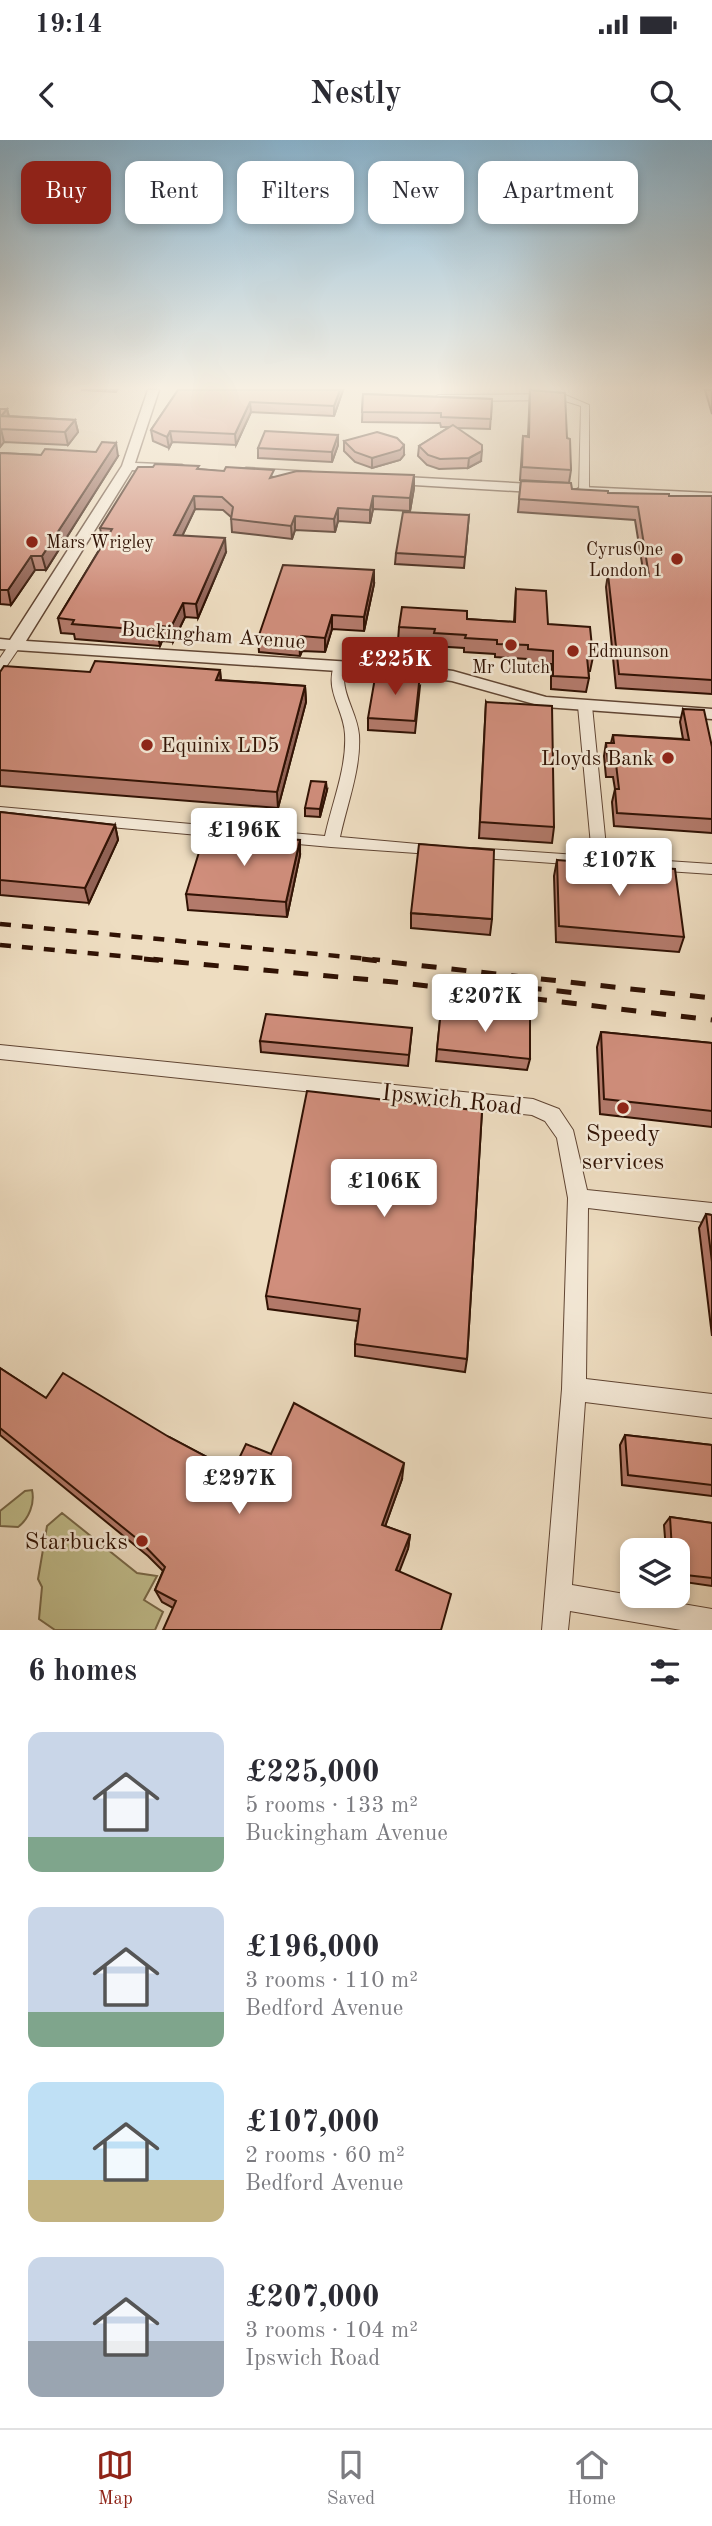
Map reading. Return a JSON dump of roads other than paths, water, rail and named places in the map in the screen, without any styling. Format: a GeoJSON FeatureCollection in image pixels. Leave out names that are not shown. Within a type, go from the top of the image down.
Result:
{"type":"FeatureCollection","features":[{"type":"Feature","properties":{"kind":"street"},"geometry":{"type":"LineString","coordinates":[[0,667],[7,644],[130,460]]}},
{"type":"Feature","properties":{"kind":"street"},"geometry":{"type":"LineString","coordinates":[[571,490],[576,460]]}},
{"type":"Feature","properties":{"kind":"street"},"geometry":{"type":"LineString","coordinates":[[128,466],[201,470]]}},
{"type":"Feature","properties":{"kind":"street"},"geometry":{"type":"LineString","coordinates":[[227,471],[332,477]]}},
{"type":"Feature","properties":{"kind":"street"},"geometry":{"type":"LineString","coordinates":[[371,479],[712,497]]}},
{"type":"Feature","properties":{"kind":"street","name":"Buckingham Avenue"},"geometry":{"type":"LineString","coordinates":[[7,644],[435,673],[545,702],[712,713]]}},
{"type":"Feature","properties":{"kind":"street"},"geometry":{"type":"LineString","coordinates":[[331,842],[351,750],[352,731],[337,682],[336,673],[341,666]]}},
{"type":"Feature","properties":{"kind":"street"},"geometry":{"type":"LineString","coordinates":[[585,706],[600,864]]}},
{"type":"Feature","properties":{"kind":"street"},"geometry":{"type":"LineString","coordinates":[[0,812],[600,864],[712,869]]}},
{"type":"Feature","properties":{"kind":"street","name":"Ipswich Road"},"geometry":{"type":"LineString","coordinates":[[0,1052],[533,1107],[552,1115],[566,1136],[578,1198],[574,1389],[555,1630]]}},
{"type":"Feature","properties":{"kind":"street"},"geometry":{"type":"LineString","coordinates":[[578,1198],[712,1213]]}},
{"type":"Feature","properties":{"kind":"street"},"geometry":{"type":"LineString","coordinates":[[574,1389],[712,1406]]}},
{"type":"Feature","properties":{"kind":"street"},"geometry":{"type":"LineString","coordinates":[[558,1596],[712,1622]]}},
{"type":"Feature","properties":{"kind":"railway"},"geometry":{"type":"LineString","coordinates":[[0,924],[380,960]]}},
{"type":"Feature","properties":{"kind":"railway"},"geometry":{"type":"LineString","coordinates":[[0,945],[163,960]]}},
{"type":"Feature","properties":{"kind":"railway"},"geometry":{"type":"LineString","coordinates":[[144,959],[394,982],[712,1020]]}},
{"type":"Feature","properties":{"kind":"railway"},"geometry":{"type":"LineString","coordinates":[[362,959],[712,998]]}},
{"type":"Feature","properties":{"kind":"railway"},"geometry":{"type":"LineString","coordinates":[[467,981],[585,994]]}},
{"type":"Feature","properties":{"kind":"place","name":"Mars Wrigley"},"geometry":{"type":"Point","coordinates":[32,542]}},
{"type":"Feature","properties":{"kind":"place","name":"CyrusOne London 1"},"geometry":{"type":"Point","coordinates":[677,559]}},
{"type":"Feature","properties":{"kind":"place","name":"Mr Clutch"},"geometry":{"type":"Point","coordinates":[511,645]}},
{"type":"Feature","properties":{"kind":"place","name":"Edmunson"},"geometry":{"type":"Point","coordinates":[573,651]}},
{"type":"Feature","properties":{"kind":"place","name":"Equinix LD5"},"geometry":{"type":"Point","coordinates":[147,745]}},
{"type":"Feature","properties":{"kind":"place","name":"Lloyds Bank"},"geometry":{"type":"Point","coordinates":[668,758]}},
{"type":"Feature","properties":{"kind":"place","name":"Speedy services"},"geometry":{"type":"Point","coordinates":[623,1108]}},
{"type":"Feature","properties":{"kind":"place","name":"Starbucks"},"geometry":{"type":"Point","coordinates":[142,1541]}}]}
